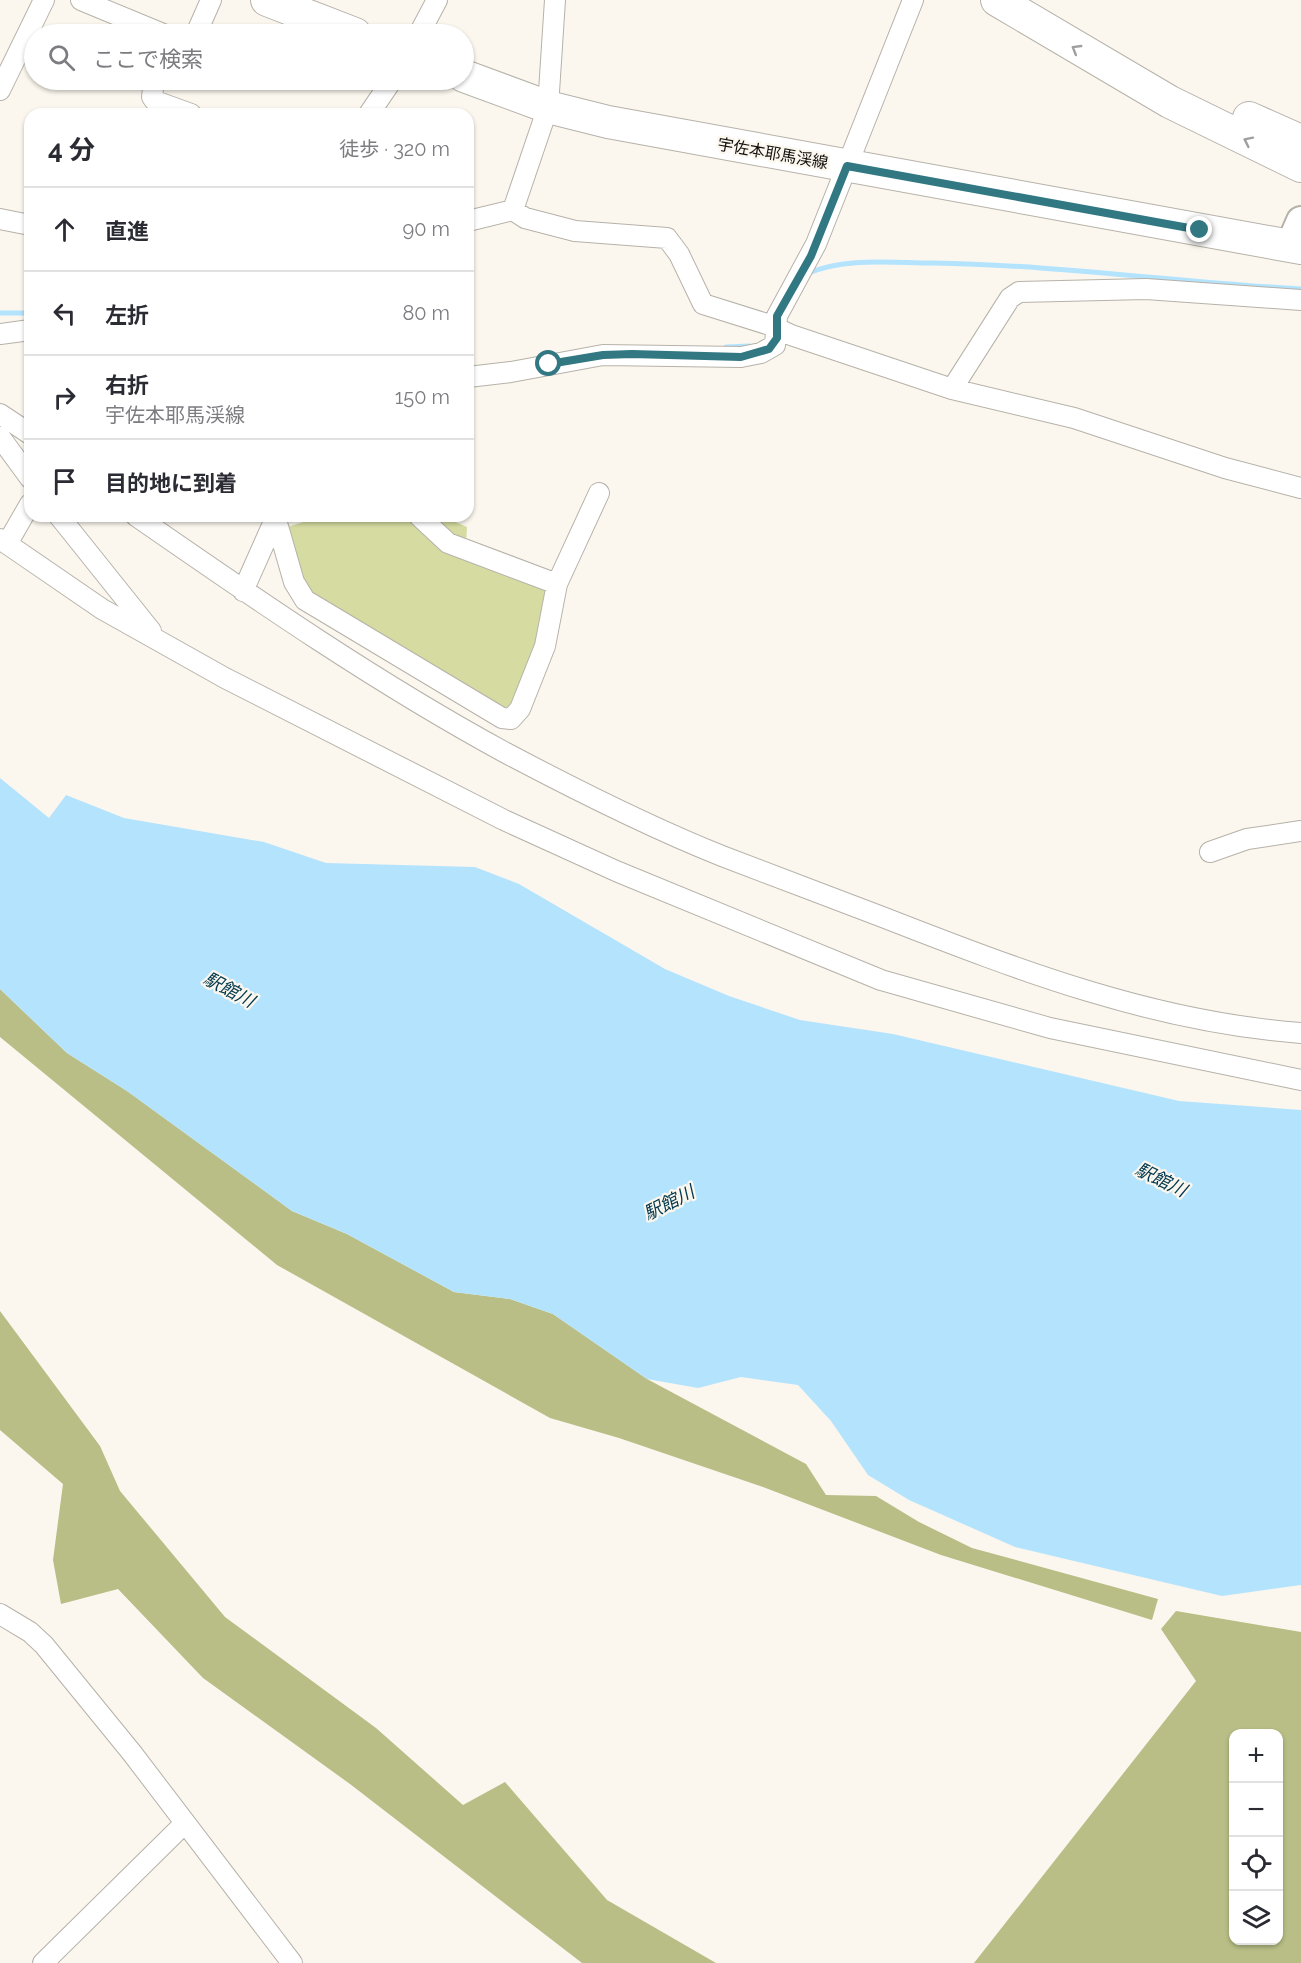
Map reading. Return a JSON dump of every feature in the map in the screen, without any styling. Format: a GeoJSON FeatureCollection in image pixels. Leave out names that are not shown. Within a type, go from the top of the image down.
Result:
{"type":"FeatureCollection","features":[{"type":"Feature","properties":{"kind":"main road"},"geometry":{"type":"LineString","coordinates":[[267,0],[329,24]]}},
{"type":"Feature","properties":{"kind":"main road"},"geometry":{"type":"LineString","coordinates":[[997,0],[1170,102],[1301,166]]}},
{"type":"Feature","properties":{"kind":"main road"},"geometry":{"type":"LineString","coordinates":[[1036,0],[1172,78],[1301,141]]}},
{"type":"Feature","properties":{"kind":"main road","name":"宇佐本耶馬渓線"},"geometry":{"type":"LineString","coordinates":[[474,80],[548,107],[618,124],[847,166],[1297,238]]}},
{"type":"Feature","properties":{"kind":"street"},"geometry":{"type":"LineString","coordinates":[[32,24],[44,0]]}},
{"type":"Feature","properties":{"kind":"street"},"geometry":{"type":"LineString","coordinates":[[81,0],[139,24]]}},
{"type":"Feature","properties":{"kind":"street"},"geometry":{"type":"LineString","coordinates":[[200,24],[211,0]]}},
{"type":"Feature","properties":{"kind":"street"},"geometry":{"type":"LineString","coordinates":[[424,24],[437,0]]}},
{"type":"Feature","properties":{"kind":"street"},"geometry":{"type":"LineString","coordinates":[[513,210],[548,107],[555,0]]}},
{"type":"Feature","properties":{"kind":"street"},"geometry":{"type":"LineString","coordinates":[[474,376],[512,372],[603,355],[741,357],[761,353],[775,345],[777,316],[811,256],[913,0]]}},
{"type":"Feature","properties":{"kind":"street"},"geometry":{"type":"LineString","coordinates":[[0,90],[24,41]]}},
{"type":"Feature","properties":{"kind":"street"},"geometry":{"type":"LineString","coordinates":[[152,108],[153,90]]}},
{"type":"Feature","properties":{"kind":"street"},"geometry":{"type":"LineString","coordinates":[[373,108],[385,90]]}},
{"type":"Feature","properties":{"kind":"street"},"geometry":{"type":"LineString","coordinates":[[474,220],[513,210],[534,221],[575,231],[667,238],[679,254],[703,304],[776,327],[791,335],[952,389],[1074,418],[1225,468],[1301,488]]}},
{"type":"Feature","properties":{"kind":"street"},"geometry":{"type":"LineString","coordinates":[[0,219],[24,224]]}},
{"type":"Feature","properties":{"kind":"street"},"geometry":{"type":"LineString","coordinates":[[952,389],[1010,298],[1019,292],[1146,289],[1301,300]]}},
{"type":"Feature","properties":{"kind":"street"},"geometry":{"type":"LineString","coordinates":[[0,334],[24,331]]}},
{"type":"Feature","properties":{"kind":"street"},"geometry":{"type":"LineString","coordinates":[[0,414],[24,430]]}},
{"type":"Feature","properties":{"kind":"street"},"geometry":{"type":"LineString","coordinates":[[0,437],[24,470]]}},
{"type":"Feature","properties":{"kind":"street"},"geometry":{"type":"LineString","coordinates":[[277,522],[294,582],[305,600],[502,717],[511,718],[520,709],[545,646],[557,584],[599,493]]}},
{"type":"Feature","properties":{"kind":"street"},"geometry":{"type":"LineString","coordinates":[[24,512],[3,541],[102,609],[225,678],[504,820],[616,871],[881,980],[1050,1028],[1301,1080]]}},
{"type":"Feature","properties":{"kind":"street"},"geometry":{"type":"LineString","coordinates":[[64,522],[159,641]]}},
{"type":"Feature","properties":{"kind":"street"},"geometry":{"type":"LineString","coordinates":[[145,522],[243,591],[371,674],[506,753],[604,802],[721,855],[1026,973],[1140,1006],[1219,1023],[1301,1033]]}},
{"type":"Feature","properties":{"kind":"street"},"geometry":{"type":"LineString","coordinates":[[243,591],[274,522]]}},
{"type":"Feature","properties":{"kind":"street"},"geometry":{"type":"LineString","coordinates":[[425,522],[448,543],[557,584]]}},
{"type":"Feature","properties":{"kind":"street"},"geometry":{"type":"LineString","coordinates":[[1210,852],[1247,839],[1301,831]]}},
{"type":"Feature","properties":{"kind":"street"},"geometry":{"type":"LineString","coordinates":[[0,1614],[30,1632],[44,1645],[292,1963]]}},
{"type":"Feature","properties":{"kind":"street"},"geometry":{"type":"LineString","coordinates":[[43,1963],[185,1823]]}},
{"type":"Feature","properties":{"kind":"green space"},"geometry":{"type":"Polygon","coordinates":[[[303,522],[456,522],[467,527],[466,543],[548,585],[531,671],[506,713],[311,600],[284,528],[303,522]]]}},
{"type":"Feature","properties":{"kind":"green space"},"geometry":{"type":"Polygon","coordinates":[[[0,989],[67,1053],[127,1091],[292,1211],[347,1234],[454,1292],[510,1299],[553,1314],[647,1379],[806,1464],[826,1495],[876,1496],[919,1522],[972,1548],[1158,1599],[1152,1620],[941,1555],[763,1487],[619,1438],[550,1418],[277,1265],[0,1037],[0,989]]]}},
{"type":"Feature","properties":{"kind":"green space"},"geometry":{"type":"Polygon","coordinates":[[[0,1311],[100,1446],[120,1491],[225,1617],[376,1728],[463,1805],[505,1782],[607,1900],[716,1963],[582,1963],[350,1784],[203,1678],[118,1589],[61,1604],[53,1560],[63,1484],[0,1430],[0,1311]]]}},
{"type":"Feature","properties":{"kind":"green space"},"geometry":{"type":"Polygon","coordinates":[[[1176,1611],[1301,1632],[1301,1963],[974,1963],[1196,1681],[1161,1629],[1176,1611]]]}},
{"type":"Feature","properties":{"kind":"water","name":"駅館川"},"geometry":{"type":"Polygon","coordinates":[[[0,778],[49,818],[66,795],[124,818],[264,842],[326,863],[475,867],[519,884],[665,969],[729,996],[800,1020],[893,1034],[1179,1101],[1301,1110],[1301,1585],[1222,1596],[1015,1547],[909,1500],[868,1475],[831,1421],[798,1385],[741,1377],[698,1388],[647,1379],[553,1314],[510,1299],[454,1292],[347,1234],[292,1211],[127,1091],[67,1053],[0,989],[0,778]]]}},
{"type":"Feature","properties":{"kind":"waterway"},"geometry":{"type":"LineString","coordinates":[[806,274],[853,263],[979,264],[1301,289]]}},
{"type":"Feature","properties":{"kind":"waterway"},"geometry":{"type":"LineString","coordinates":[[0,313],[24,313]]}},
{"type":"Feature","properties":{"kind":"waterway"},"geometry":{"type":"LineString","coordinates":[[726,347],[749,346]]}},
{"type":"Feature","properties":{"kind":"route"},"geometry":{"type":"LineString","coordinates":[[549,364],[603,355],[741,357],[769,349],[775,345],[777,338],[777,316],[811,256],[847,166],[1200,230]]}}]}
